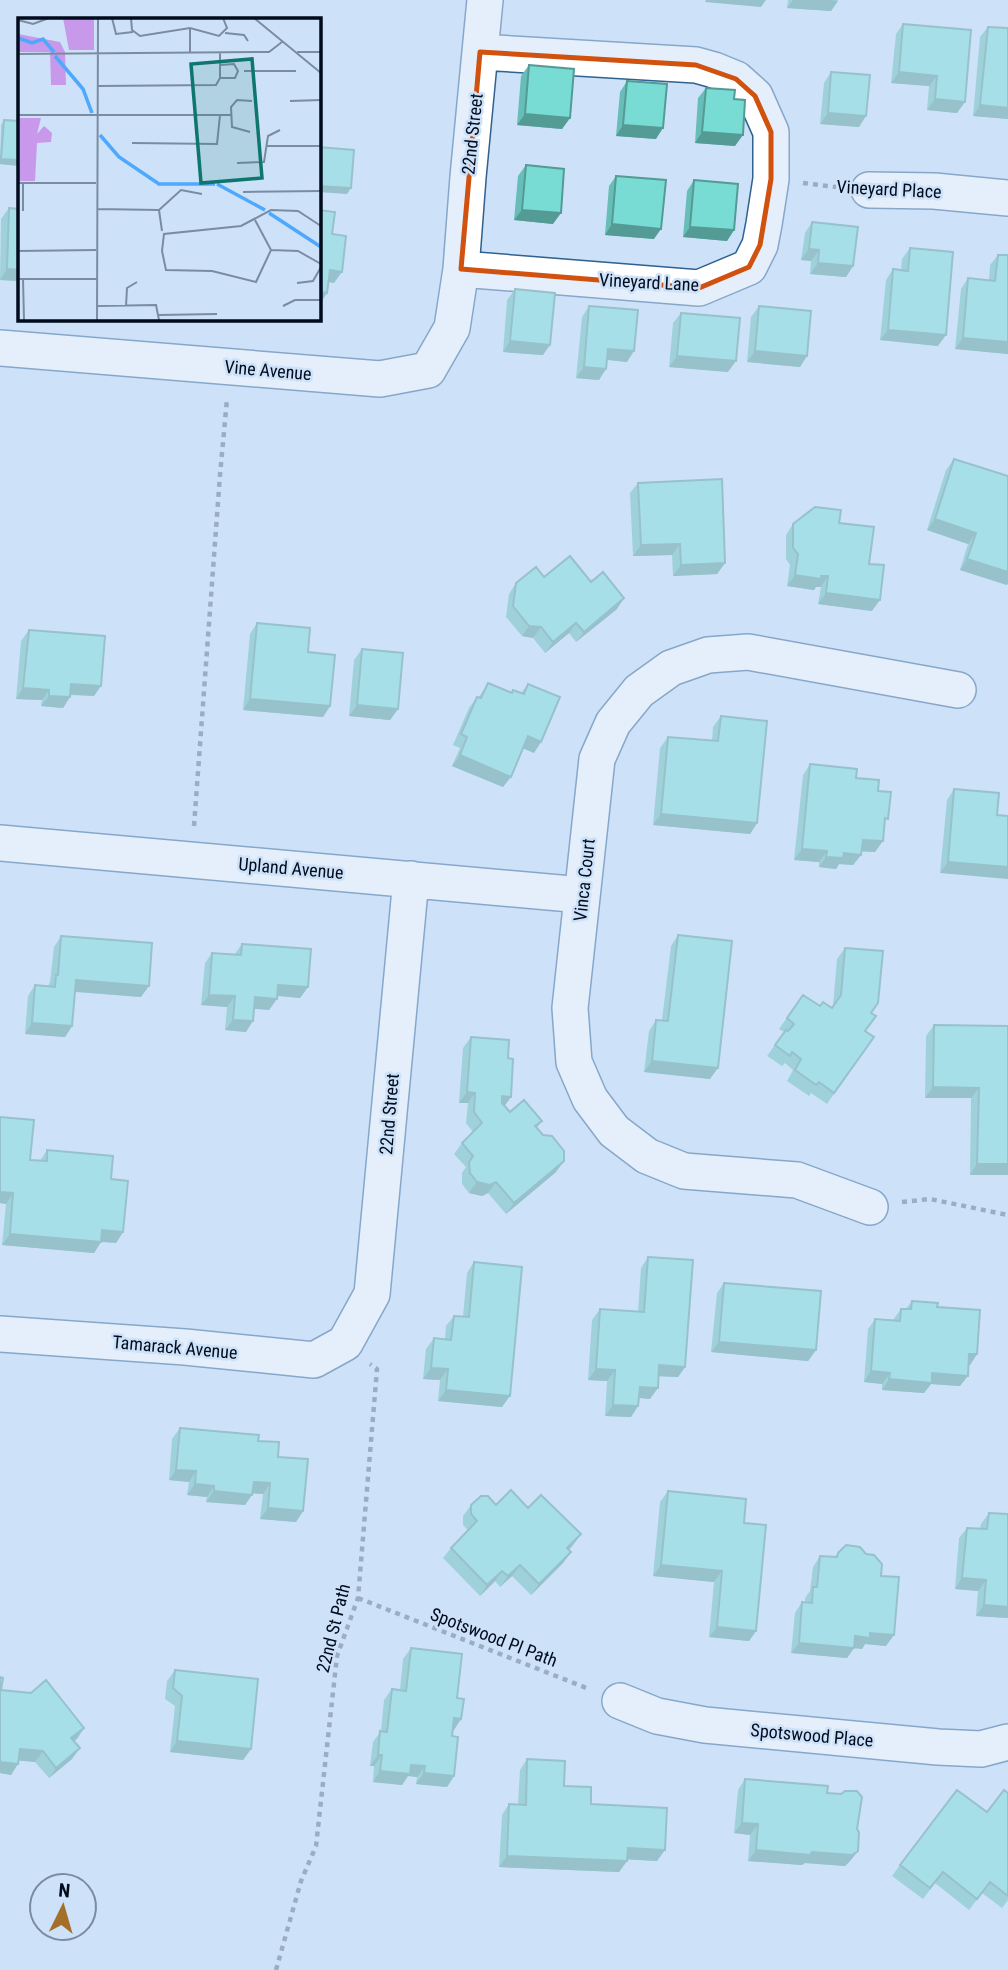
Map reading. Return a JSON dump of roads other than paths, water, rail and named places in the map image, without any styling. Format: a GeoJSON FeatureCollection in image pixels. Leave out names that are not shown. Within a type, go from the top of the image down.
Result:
{"type":"FeatureCollection","features":[{"type":"Feature","properties":{"kind":"street","name":"22nd Street"},"geometry":{"type":"LineString","coordinates":[[461,269],[485,0]]}},
{"type":"Feature","properties":{"kind":"street","name":"Vineyard Lane"},"geometry":{"type":"LineString","coordinates":[[461,269],[699,288],[749,267],[760,245],[771,179],[771,132],[755,96],[736,79],[696,65],[480,52]]}},
{"type":"Feature","properties":{"kind":"street","name":"Vineyard Place"},"geometry":{"type":"LineString","coordinates":[[869,190],[934,191],[1008,198]]}},
{"type":"Feature","properties":{"kind":"street","name":"Vine Avenue"},"geometry":{"type":"LineString","coordinates":[[0,348],[380,379],[428,370],[452,328],[461,269]]}},
{"type":"Feature","properties":{"kind":"street","name":"Vinca Court"},"geometry":{"type":"LineString","coordinates":[[870,1206],[797,1180],[684,1171],[647,1156],[614,1131],[590,1099],[574,1062],[570,1008],[597,760],[613,723],[639,691],[671,668],[708,655],[748,652],[958,690]]}},
{"type":"Feature","properties":{"kind":"street","name":"Upland Avenue"},"geometry":{"type":"LineString","coordinates":[[0,843],[582,895]]}},
{"type":"Feature","properties":{"kind":"street","name":"22nd Street"},"geometry":{"type":"LineString","coordinates":[[345,1343],[372,1294],[411,878]]}},
{"type":"Feature","properties":{"kind":"street","name":"Tamarack Avenue"},"geometry":{"type":"LineString","coordinates":[[0,1334],[185,1347],[314,1360],[345,1343]]}},
{"type":"Feature","properties":{"kind":"street","name":"Spotswood Place"},"geometry":{"type":"LineString","coordinates":[[620,1701],[657,1716],[705,1725],[938,1747],[981,1749],[1008,1742]]}}]}
